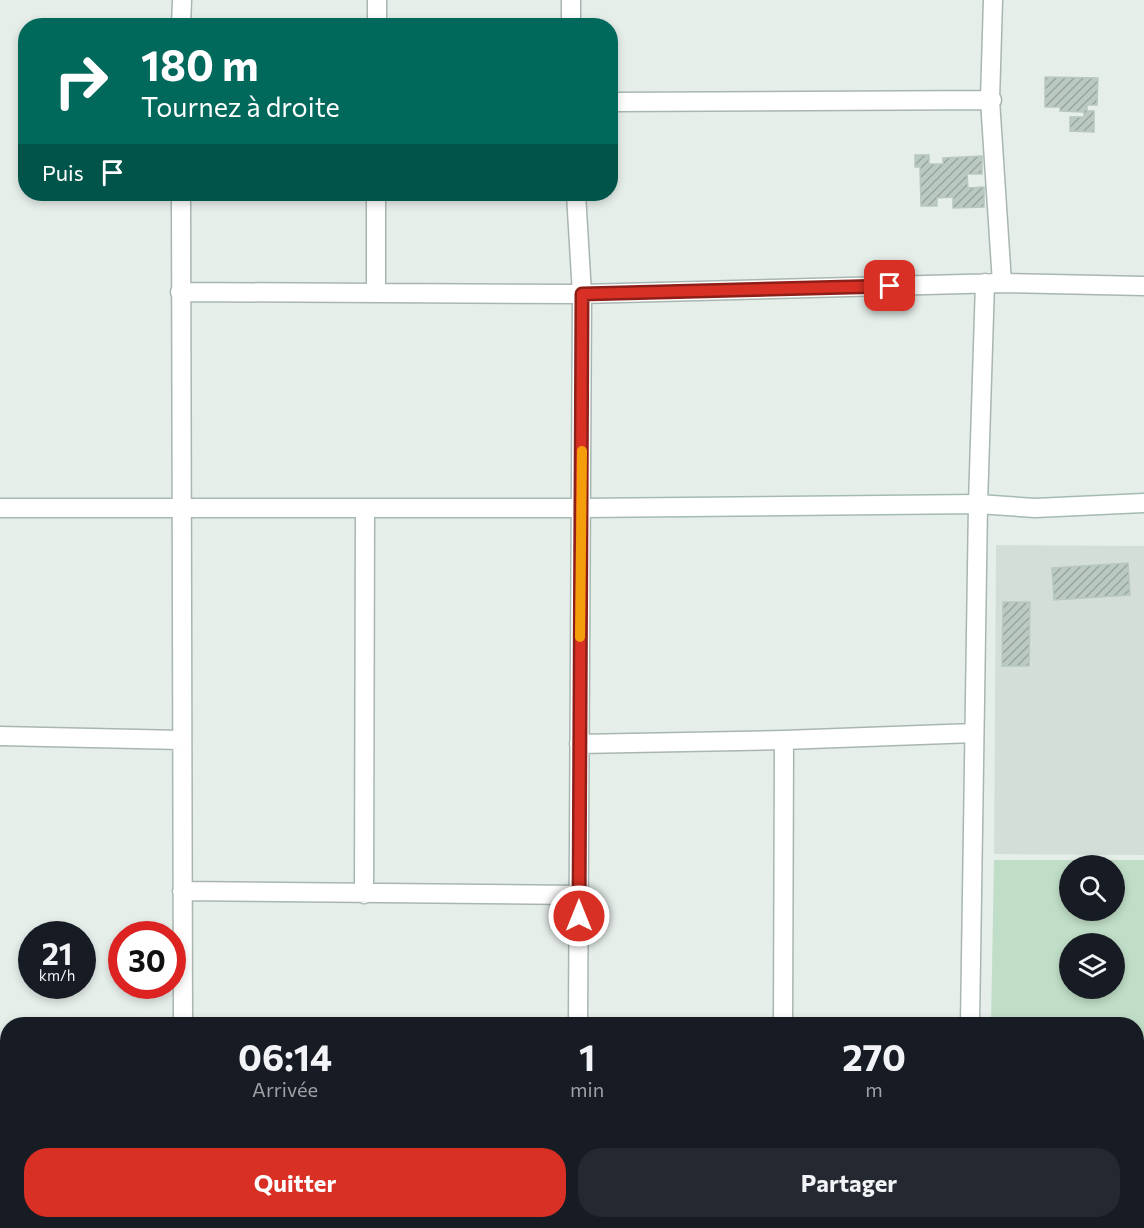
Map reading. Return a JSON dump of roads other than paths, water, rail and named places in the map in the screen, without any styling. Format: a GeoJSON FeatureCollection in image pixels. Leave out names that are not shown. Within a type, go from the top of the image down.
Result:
{"type":"FeatureCollection","features":[{"type":"Feature","properties":{"kind":"street"},"geometry":{"type":"LineString","coordinates":[[182,0],[182,18]]}},
{"type":"Feature","properties":{"kind":"street"},"geometry":{"type":"LineString","coordinates":[[377,0],[377,18]]}},
{"type":"Feature","properties":{"kind":"street"},"geometry":{"type":"LineString","coordinates":[[571,0],[571,18]]}},
{"type":"Feature","properties":{"kind":"street"},"geometry":{"type":"LineString","coordinates":[[970,1017],[978,504],[994,283],[993,0]]}},
{"type":"Feature","properties":{"kind":"street"},"geometry":{"type":"LineString","coordinates":[[618,102],[992,100]]}},
{"type":"Feature","properties":{"kind":"street"},"geometry":{"type":"LineString","coordinates":[[181,201],[183,1017]]}},
{"type":"Feature","properties":{"kind":"street"},"geometry":{"type":"LineString","coordinates":[[376,201],[376,293]]}},
{"type":"Feature","properties":{"kind":"street"},"geometry":{"type":"LineString","coordinates":[[576,201],[582,294],[578,1017]]}},
{"type":"Feature","properties":{"kind":"street"},"geometry":{"type":"LineString","coordinates":[[180,292],[582,294],[994,283],[1144,286]]}},
{"type":"Feature","properties":{"kind":"street"},"geometry":{"type":"LineString","coordinates":[[0,508],[582,508],[978,504],[1035,508],[1144,503]]}},
{"type":"Feature","properties":{"kind":"street"},"geometry":{"type":"LineString","coordinates":[[364,894],[365,508]]}},
{"type":"Feature","properties":{"kind":"street"},"geometry":{"type":"LineString","coordinates":[[579,744],[974,733]]}},
{"type":"Feature","properties":{"kind":"street"},"geometry":{"type":"LineString","coordinates":[[0,736],[182,740]]}},
{"type":"Feature","properties":{"kind":"street"},"geometry":{"type":"LineString","coordinates":[[783,1017],[784,740]]}},
{"type":"Feature","properties":{"kind":"street"},"geometry":{"type":"LineString","coordinates":[[182,891],[579,895]]}}]}
